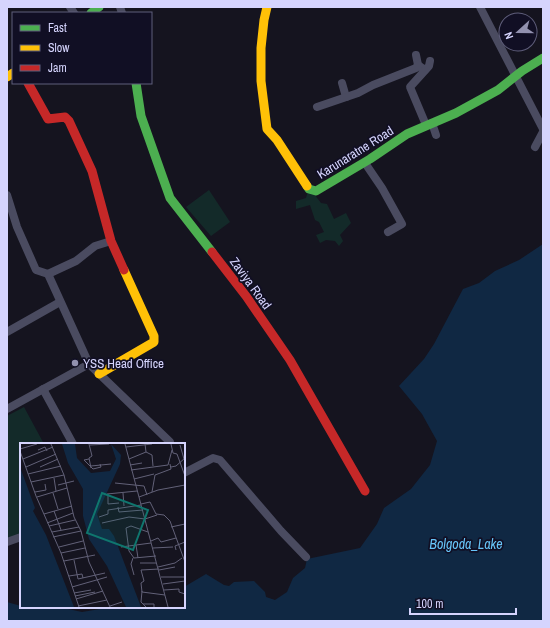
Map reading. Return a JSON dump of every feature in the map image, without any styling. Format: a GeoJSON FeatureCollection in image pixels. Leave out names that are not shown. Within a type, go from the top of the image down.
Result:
{"type":"FeatureCollection","features":[{"type":"Feature","properties":{"kind":"main road","name":"Karunaratne Road"},"geometry":{"type":"LineString","coordinates":[[268,7],[264,20],[261,48],[261,81],[267,129],[277,140],[309,189],[316,191],[365,163],[407,134],[456,113],[498,90],[543,58]]}},
{"type":"Feature","properties":{"kind":"main road"},"geometry":{"type":"LineString","coordinates":[[29,84],[48,119],[65,117],[69,121],[92,171],[110,241],[154,336],[154,342],[99,374]]}},
{"type":"Feature","properties":{"kind":"main road","name":"Zaviya Road"},"geometry":{"type":"LineString","coordinates":[[136,84],[141,116],[170,198],[246,296],[290,360],[365,492]]}},
{"type":"Feature","properties":{"kind":"street"},"geometry":{"type":"LineString","coordinates":[[480,7],[543,128]]}},
{"type":"Feature","properties":{"kind":"street"},"geometry":{"type":"LineString","coordinates":[[416,55],[418,65],[425,70]]}},
{"type":"Feature","properties":{"kind":"street"},"geometry":{"type":"LineString","coordinates":[[430,61],[425,70],[410,87],[436,135]]}},
{"type":"Feature","properties":{"kind":"street"},"geometry":{"type":"LineString","coordinates":[[317,107],[358,93],[373,85],[416,68],[418,65]]}},
{"type":"Feature","properties":{"kind":"street"},"geometry":{"type":"LineString","coordinates":[[342,84],[346,97]]}},
{"type":"Feature","properties":{"kind":"street"},"geometry":{"type":"LineString","coordinates":[[535,146],[543,132]]}},
{"type":"Feature","properties":{"kind":"street"},"geometry":{"type":"LineString","coordinates":[[365,163],[382,188],[402,224],[388,232]]}},
{"type":"Feature","properties":{"kind":"street"},"geometry":{"type":"LineString","coordinates":[[7,195],[15,222],[36,270],[48,274],[76,260],[95,246],[110,241]]}},
{"type":"Feature","properties":{"kind":"street"},"geometry":{"type":"LineString","coordinates":[[48,274],[89,364],[170,443]]}},
{"type":"Feature","properties":{"kind":"street"},"geometry":{"type":"LineString","coordinates":[[7,332],[60,302]]}},
{"type":"Feature","properties":{"kind":"street"},"geometry":{"type":"LineString","coordinates":[[7,408],[89,364]]}},
{"type":"Feature","properties":{"kind":"street"},"geometry":{"type":"LineString","coordinates":[[43,389],[72,443]]}},
{"type":"Feature","properties":{"kind":"street"},"geometry":{"type":"LineString","coordinates":[[185,472],[213,458],[220,460],[281,531],[306,557]]}},
{"type":"Feature","properties":{"kind":"street"},"geometry":{"type":"LineString","coordinates":[[7,542],[20,537]]}},
{"type":"Feature","properties":{"kind":"green space"},"geometry":{"type":"Polygon","coordinates":[[[209,190],[230,222],[211,236],[186,207],[209,190]]]}},
{"type":"Feature","properties":{"kind":"green space"},"geometry":{"type":"Polygon","coordinates":[[[308,191],[314,194],[321,203],[327,204],[334,219],[346,213],[351,223],[340,235],[343,241],[339,246],[335,241],[326,240],[320,243],[316,235],[324,232],[319,222],[315,220],[310,205],[296,209],[296,201],[306,198],[308,191]]]}},
{"type":"Feature","properties":{"kind":"green space"},"geometry":{"type":"Polygon","coordinates":[[[24,407],[43,443],[20,443],[20,535],[7,540],[7,416],[24,407]]]}},
{"type":"Feature","properties":{"kind":"water","name":"Bolgoda_Lake"},"geometry":{"type":"Polygon","coordinates":[[[543,244],[543,621],[7,621],[7,602],[20,606],[20,608],[64,608],[82,612],[106,608],[185,608],[185,586],[206,574],[224,585],[229,586],[234,582],[254,581],[265,592],[266,597],[275,600],[287,592],[293,578],[305,568],[307,559],[360,548],[377,524],[384,508],[411,489],[430,465],[437,441],[422,414],[399,386],[424,359],[434,344],[463,289],[479,283],[495,271],[519,260],[543,244]]]}},
{"type":"Feature","properties":{"kind":"traffic: fast"},"geometry":{"type":"LineString","coordinates":[[92,12],[99,7]]}},
{"type":"Feature","properties":{"kind":"traffic: fast"},"geometry":{"type":"LineString","coordinates":[[307,186],[309,189],[316,191],[370,159],[407,134],[456,113],[498,90],[522,71],[543,58]]}},
{"type":"Feature","properties":{"kind":"traffic: fast"},"geometry":{"type":"LineString","coordinates":[[136,84],[141,116],[170,198],[212,252]]}},
{"type":"Feature","properties":{"kind":"traffic: slow"},"geometry":{"type":"LineString","coordinates":[[267,7],[261,48],[261,81],[267,129],[277,140],[307,186]]}},
{"type":"Feature","properties":{"kind":"traffic: slow"},"geometry":{"type":"LineString","coordinates":[[7,77],[12,74]]}},
{"type":"Feature","properties":{"kind":"traffic: slow"},"geometry":{"type":"LineString","coordinates":[[99,374],[154,342],[154,336],[124,270]]}},
{"type":"Feature","properties":{"kind":"traffic: jam"},"geometry":{"type":"LineString","coordinates":[[29,84],[48,119],[65,117],[69,121],[92,171],[111,241],[124,270]]}},
{"type":"Feature","properties":{"kind":"traffic: jam"},"geometry":{"type":"LineString","coordinates":[[212,252],[246,296],[290,360],[365,491]]}},
{"type":"Feature","properties":{"kind":"place","name":"YSS Head Office"},"geometry":{"type":"Point","coordinates":[75,363]}}]}
